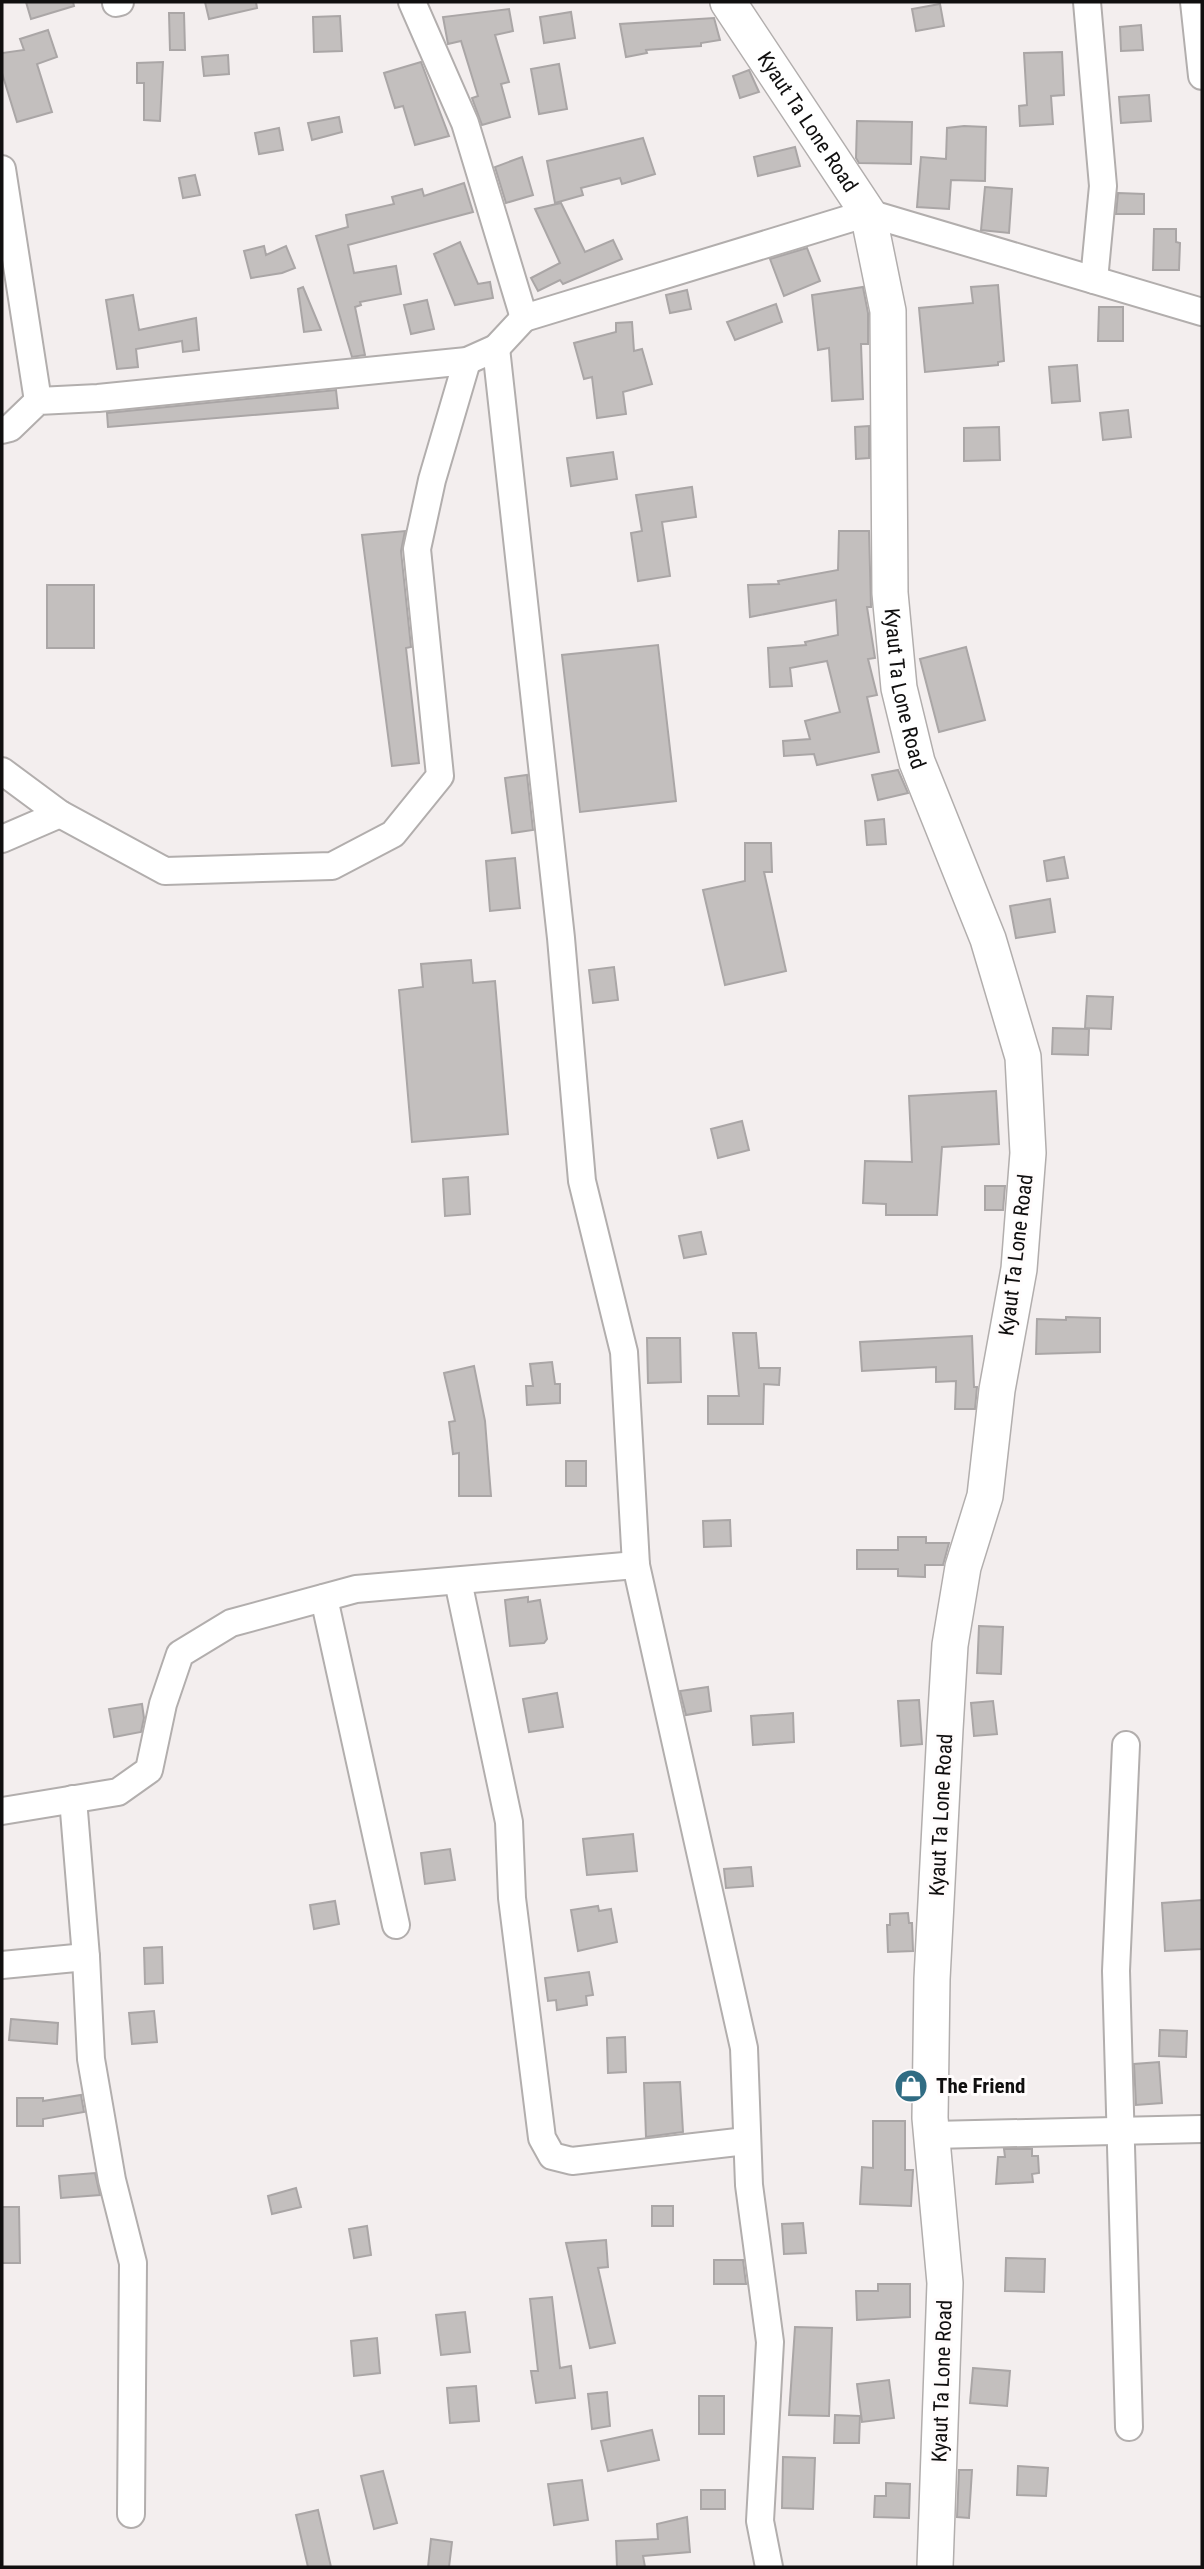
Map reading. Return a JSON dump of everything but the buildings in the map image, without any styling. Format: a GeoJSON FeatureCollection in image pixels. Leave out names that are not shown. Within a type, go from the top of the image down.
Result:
{"type":"FeatureCollection","features":[{"type":"Feature","properties":{"kind":"main road","name":"Kyaut Ta Lone Road"},"geometry":{"type":"LineString","coordinates":[[727,2],[868,213],[888,311],[890,593],[899,688],[918,762],[988,939],[1023,1057],[1028,1153],[1019,1269],[997,1390],[985,1496],[963,1567],[950,1644],[932,1979],[932,2135],[945,2283],[935,2567]]}},
{"type":"Feature","properties":{"kind":"street"},"geometry":{"type":"LineString","coordinates":[[412,2],[465,123],[524,318]]}},
{"type":"Feature","properties":{"kind":"street"},"geometry":{"type":"LineString","coordinates":[[1087,2],[1103,186],[1094,280]]}},
{"type":"Feature","properties":{"kind":"street"},"geometry":{"type":"LineString","coordinates":[[1194,2],[1202,76]]}},
{"type":"Feature","properties":{"kind":"street"},"geometry":{"type":"LineString","coordinates":[[2,169],[38,401]]}},
{"type":"Feature","properties":{"kind":"street"},"geometry":{"type":"LineString","coordinates":[[2,430],[10,428],[38,401],[98,398],[467,361],[496,348],[524,318],[868,213],[1202,312]]}},
{"type":"Feature","properties":{"kind":"street"},"geometry":{"type":"LineString","coordinates":[[496,348],[561,938],[582,1181],[624,1352],[636,1565],[744,2048],[746,2141],[770,2342],[760,2521],[769,2567]]}},
{"type":"Feature","properties":{"kind":"street"},"geometry":{"type":"LineString","coordinates":[[2,771],[60,814],[165,871],[332,866],[393,834],[440,776],[418,549],[432,480],[467,361]]}},
{"type":"Feature","properties":{"kind":"street"},"geometry":{"type":"LineString","coordinates":[[2,839],[60,814]]}},
{"type":"Feature","properties":{"kind":"street"},"geometry":{"type":"LineString","coordinates":[[2,1811],[118,1792],[149,1770],[163,1704],[180,1654],[232,1623],[356,1589],[636,1565]]}},
{"type":"Feature","properties":{"kind":"street"},"geometry":{"type":"LineString","coordinates":[[458,1581],[509,1822],[512,1898],[542,2138],[552,2156],[572,2161],[746,2141]]}},
{"type":"Feature","properties":{"kind":"street"},"geometry":{"type":"LineString","coordinates":[[324,1598],[396,1925]]}},
{"type":"Feature","properties":{"kind":"street"},"geometry":{"type":"LineString","coordinates":[[1126,1745],[1116,1970],[1129,2427]]}},
{"type":"Feature","properties":{"kind":"street"},"geometry":{"type":"LineString","coordinates":[[73,1799],[91,2059],[112,2180],[132,2263],[131,2514]]}},
{"type":"Feature","properties":{"kind":"street"},"geometry":{"type":"LineString","coordinates":[[2,1965],[86,1957]]}},
{"type":"Feature","properties":{"kind":"street"},"geometry":{"type":"LineString","coordinates":[[932,2135],[1202,2129]]}},
{"type":"Feature","properties":{"kind":"place","name":"The Friend"},"geometry":{"type":"Point","coordinates":[911,2086]}}]}
